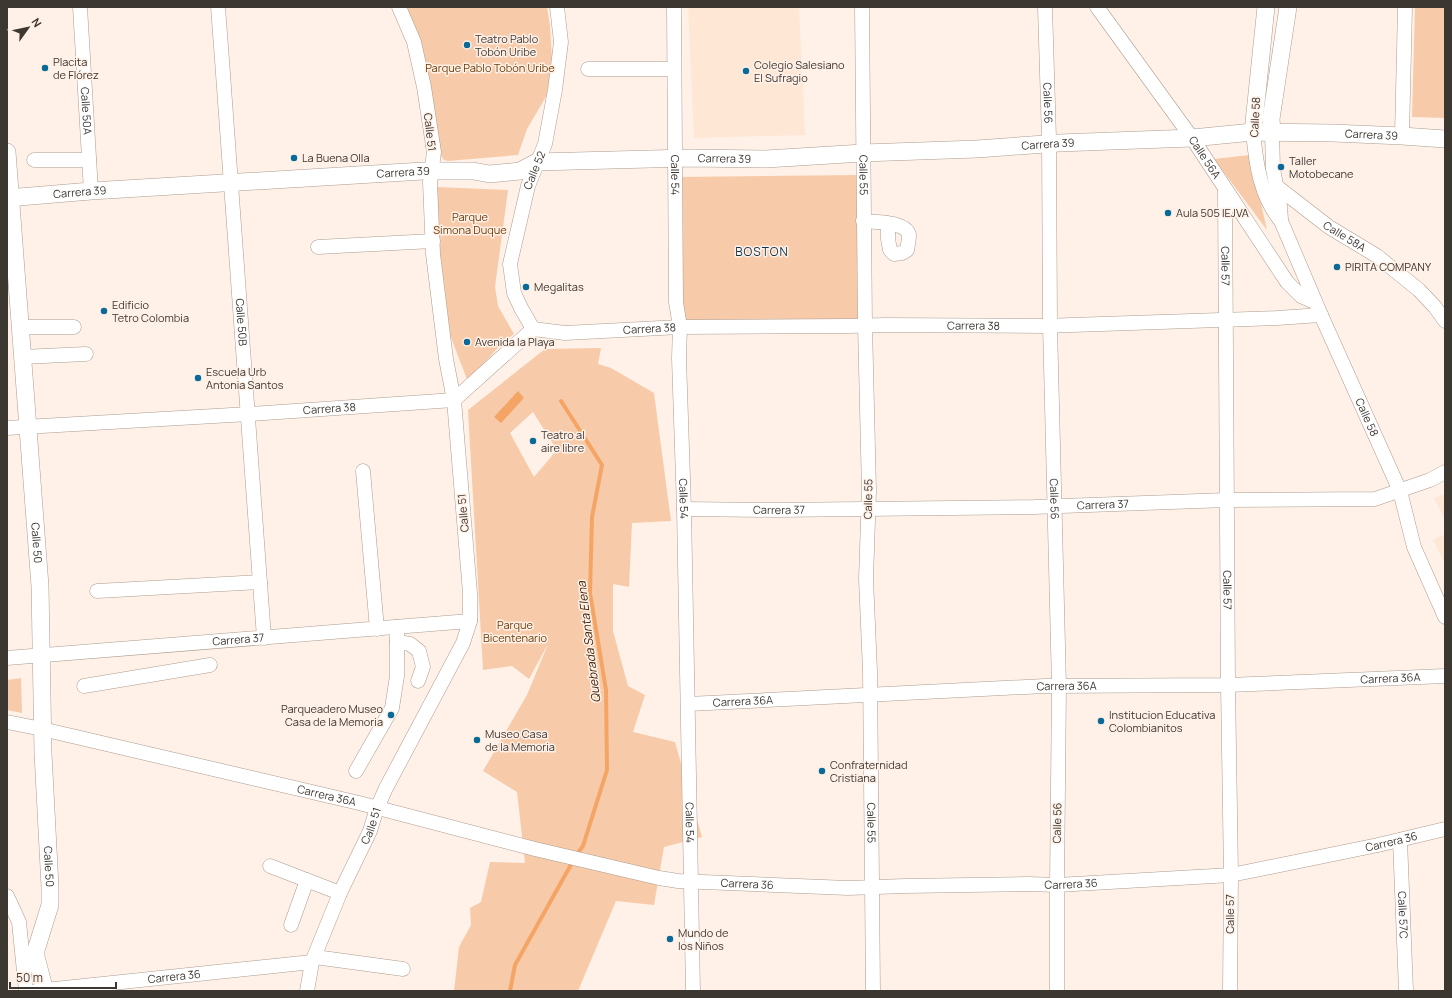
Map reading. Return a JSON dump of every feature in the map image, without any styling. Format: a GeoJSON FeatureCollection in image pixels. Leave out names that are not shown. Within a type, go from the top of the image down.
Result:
{"type":"FeatureCollection","features":[{"type":"Feature","properties":{"kind":"main road","name":"Calle 58"},"geometry":{"type":"LineString","coordinates":[[1253,132],[1266,7]]}},
{"type":"Feature","properties":{"kind":"main road","name":"Calle 58"},"geometry":{"type":"LineString","coordinates":[[1272,132],[1272,119],[1288,7]]}},
{"type":"Feature","properties":{"kind":"main road","name":"Carrera 39"},"geometry":{"type":"LineString","coordinates":[[9,197],[432,171],[473,171],[490,174],[520,171],[537,162],[674,159],[766,159],[862,153],[978,149],[1049,143],[1192,138],[1253,132],[1402,136],[1445,139]]}},
{"type":"Feature","properties":{"kind":"main road","name":"Calle 50"},"geometry":{"type":"LineString","coordinates":[[7,152],[9,197],[40,586],[42,729],[50,893],[50,904],[36,950],[42,991]]}},
{"type":"Feature","properties":{"kind":"street","name":"Calle 50A"},"geometry":{"type":"LineString","coordinates":[[80,7],[91,191]]}},
{"type":"Feature","properties":{"kind":"street","name":"Calle 50B"},"geometry":{"type":"LineString","coordinates":[[218,7],[230,183],[249,414],[264,638]]}},
{"type":"Feature","properties":{"kind":"street","name":"Calle 51"},"geometry":{"type":"LineString","coordinates":[[308,991],[314,960],[340,893],[370,831],[377,808],[386,788],[463,643],[470,621],[470,593],[454,400],[446,359],[433,241],[430,182],[434,152],[424,87],[414,42],[398,7]]}},
{"type":"Feature","properties":{"kind":"street","name":"Calle 52"},"geometry":{"type":"LineString","coordinates":[[532,329],[520,308],[514,293],[510,264],[528,186],[544,144],[556,83],[561,42],[557,7]]}},
{"type":"Feature","properties":{"kind":"street","name":"Calle 54"},"geometry":{"type":"LineString","coordinates":[[674,7],[676,302],[680,327],[679,358],[684,509],[693,991]]}},
{"type":"Feature","properties":{"kind":"street","name":"Calle 55"},"geometry":{"type":"LineString","coordinates":[[862,7],[864,325],[869,508],[866,579],[870,695],[873,991]]}},
{"type":"Feature","properties":{"kind":"street","name":"Calle 56"},"geometry":{"type":"LineString","coordinates":[[1045,7],[1049,143],[1050,325],[1058,686],[1057,991]]}},
{"type":"Feature","properties":{"kind":"street","name":"Calle 56A"},"geometry":{"type":"LineString","coordinates":[[1097,7],[1192,138],[1287,282],[1301,296],[1315,302]]}},
{"type":"Feature","properties":{"kind":"street"},"geometry":{"type":"LineString","coordinates":[[1402,136],[1404,7]]}},
{"type":"Feature","properties":{"kind":"street"},"geometry":{"type":"LineString","coordinates":[[588,69],[674,69]]}},
{"type":"Feature","properties":{"kind":"street","name":"Calle 58"},"geometry":{"type":"LineString","coordinates":[[1253,132],[1256,162],[1263,187],[1272,211],[1281,221]]}},
{"type":"Feature","properties":{"kind":"street","name":"Calle 58"},"geometry":{"type":"LineString","coordinates":[[1272,132],[1273,169],[1280,206],[1281,221],[1315,302],[1400,491],[1414,547],[1445,617]]}},
{"type":"Feature","properties":{"kind":"street"},"geometry":{"type":"LineString","coordinates":[[34,160],[89,160]]}},
{"type":"Feature","properties":{"kind":"street","name":"Calle 58A"},"geometry":{"type":"LineString","coordinates":[[1276,186],[1329,227],[1376,256],[1412,285],[1435,307],[1445,321]]}},
{"type":"Feature","properties":{"kind":"street","name":"Calle 57"},"geometry":{"type":"LineString","coordinates":[[1225,188],[1228,685],[1231,875],[1230,991]]}},
{"type":"Feature","properties":{"kind":"street"},"geometry":{"type":"LineString","coordinates":[[863,221],[888,223]]}},
{"type":"Feature","properties":{"kind":"street"},"geometry":{"type":"LineString","coordinates":[[318,247],[433,241]]}},
{"type":"Feature","properties":{"kind":"street","name":"Carrera 38"},"geometry":{"type":"LineString","coordinates":[[532,329],[565,333],[680,327],[1050,325],[1277,318],[1321,315]]}},
{"type":"Feature","properties":{"kind":"street"},"geometry":{"type":"LineString","coordinates":[[20,328],[74,327]]}},
{"type":"Feature","properties":{"kind":"street"},"geometry":{"type":"LineString","coordinates":[[454,400],[532,329]]}},
{"type":"Feature","properties":{"kind":"street"},"geometry":{"type":"LineString","coordinates":[[22,357],[86,354]]}},
{"type":"Feature","properties":{"kind":"street","name":"Carrera 38"},"geometry":{"type":"LineString","coordinates":[[7,428],[454,400]]}},
{"type":"Feature","properties":{"kind":"street"},"geometry":{"type":"LineString","coordinates":[[363,471],[377,629]]}},
{"type":"Feature","properties":{"kind":"street","name":"Carrera 37"},"geometry":{"type":"LineString","coordinates":[[684,509],[775,510],[1055,506],[1227,500],[1375,499],[1430,480],[1445,472]]}},
{"type":"Feature","properties":{"kind":"street"},"geometry":{"type":"LineString","coordinates":[[96,591],[260,582]]}},
{"type":"Feature","properties":{"kind":"street","name":"Carrera 37"},"geometry":{"type":"LineString","coordinates":[[7,658],[470,621]]}},
{"type":"Feature","properties":{"kind":"street"},"geometry":{"type":"LineString","coordinates":[[356,771],[392,708],[397,676],[398,627]]}},
{"type":"Feature","properties":{"kind":"street"},"geometry":{"type":"LineString","coordinates":[[397,642],[410,644],[419,651],[423,668],[418,681]]}},
{"type":"Feature","properties":{"kind":"street"},"geometry":{"type":"LineString","coordinates":[[84,686],[210,665]]}},
{"type":"Feature","properties":{"kind":"street","name":"Carrera 36A"},"geometry":{"type":"LineString","coordinates":[[688,704],[1058,686],[1228,685],[1445,676]]}},
{"type":"Feature","properties":{"kind":"street","name":"Carrera 36A"},"geometry":{"type":"LineString","coordinates":[[7,722],[377,808],[535,849],[659,878],[691,882]]}},
{"type":"Feature","properties":{"kind":"street","name":"Carrera 36"},"geometry":{"type":"LineString","coordinates":[[691,882],[848,888],[1028,884],[1057,885],[1231,875],[1400,840],[1445,829]]}},
{"type":"Feature","properties":{"kind":"street","name":"Calle 57C"},"geometry":{"type":"LineString","coordinates":[[1400,840],[1406,991]]}},
{"type":"Feature","properties":{"kind":"street"},"geometry":{"type":"LineString","coordinates":[[270,866],[340,893]]}},
{"type":"Feature","properties":{"kind":"street"},"geometry":{"type":"LineString","coordinates":[[291,925],[307,880]]}},
{"type":"Feature","properties":{"kind":"street"},"geometry":{"type":"LineString","coordinates":[[7,896],[19,922],[26,991]]}},
{"type":"Feature","properties":{"kind":"street"},"geometry":{"type":"LineString","coordinates":[[19,922],[40,934]]}},
{"type":"Feature","properties":{"kind":"street","name":"Carrera 36"},"geometry":{"type":"LineString","coordinates":[[42,991],[314,960],[403,969]]}},
{"type":"Feature","properties":{"kind":"shaded area","name":"Colegio Salesiano El Sufragio"},"geometry":{"type":"Polygon","coordinates":[[[688,7],[799,7],[805,135],[694,138],[688,7]]]}},
{"type":"Feature","properties":{"kind":"shaded area"},"geometry":{"type":"Polygon","coordinates":[[[518,391],[524,398],[501,423],[494,417],[518,391]]]}},
{"type":"Feature","properties":{"kind":"shaded area"},"geometry":{"type":"Polygon","coordinates":[[[1445,494],[1445,520],[1434,498],[1445,494]]]}},
{"type":"Feature","properties":{"kind":"shaded area"},"geometry":{"type":"Polygon","coordinates":[[[1445,534],[1445,563],[1433,540],[1445,534]]]}},
{"type":"Feature","properties":{"kind":"green space","name":"Parque Pablo Tobón Uribe"},"geometry":{"type":"Polygon","coordinates":[[[405,7],[547,7],[550,26],[552,60],[547,95],[527,129],[518,155],[448,161],[444,160],[439,153],[434,105],[425,59],[405,7]]]}},
{"type":"Feature","properties":{"kind":"green space"},"geometry":{"type":"Polygon","coordinates":[[[1415,7],[1445,7],[1445,118],[1412,117],[1415,7]]]}},
{"type":"Feature","properties":{"kind":"green space"},"geometry":{"type":"Polygon","coordinates":[[[1250,155],[1267,230],[1214,159],[1250,155]]]}},
{"type":"Feature","properties":{"kind":"green space"},"geometry":{"type":"Polygon","coordinates":[[[858,175],[860,322],[681,325],[678,177],[858,175]]]}},
{"type":"Feature","properties":{"kind":"green space","name":"Parque Simona Duque"},"geometry":{"type":"Polygon","coordinates":[[[436,187],[508,190],[495,287],[498,306],[514,334],[501,344],[468,382],[447,327],[436,224],[436,187]]]}},
{"type":"Feature","properties":{"kind":"green space","name":"Parque Bicentenario"},"geometry":{"type":"Polygon","coordinates":[[[601,348],[598,364],[611,368],[654,393],[671,521],[632,523],[629,587],[613,584],[613,631],[628,686],[645,695],[633,732],[675,742],[702,837],[664,847],[654,905],[616,901],[578,991],[454,991],[459,947],[471,925],[470,908],[481,902],[490,862],[525,863],[517,792],[483,771],[527,695],[548,644],[529,679],[512,666],[483,670],[468,410],[545,349],[601,348]],[[533,412],[510,433],[534,477],[557,450],[533,412]]]}},
{"type":"Feature","properties":{"kind":"green space"},"geometry":{"type":"Polygon","coordinates":[[[21,678],[22,713],[7,710],[7,680],[21,678]]]}},
{"type":"Feature","properties":{"kind":"waterway","name":"Quebrada Santa Elena"},"geometry":{"type":"LineString","coordinates":[[561,401],[602,465],[592,517],[590,593],[606,690],[607,770],[583,846],[576,855]]}},
{"type":"Feature","properties":{"kind":"waterway","name":"Quebrada Santa Elena"},"geometry":{"type":"LineString","coordinates":[[510,991],[515,965],[573,861]]}},
{"type":"Feature","properties":{"kind":"place","name":"Teatro Pablo Tobón Uribe"},"geometry":{"type":"Point","coordinates":[467,45]}},
{"type":"Feature","properties":{"kind":"place","name":"Placita de Flórez"},"geometry":{"type":"Point","coordinates":[45,68]}},
{"type":"Feature","properties":{"kind":"place","name":"Colegio Salesiano El Sufragio"},"geometry":{"type":"Point","coordinates":[746,71]}},
{"type":"Feature","properties":{"kind":"place","name":"La Buena Olla"},"geometry":{"type":"Point","coordinates":[294,158]}},
{"type":"Feature","properties":{"kind":"place","name":"Taller Motobecane"},"geometry":{"type":"Point","coordinates":[1281,167]}},
{"type":"Feature","properties":{"kind":"place","name":"Aula 505 IEJVA"},"geometry":{"type":"Point","coordinates":[1168,213]}},
{"type":"Feature","properties":{"kind":"place","name":"PIRITA COMPANY"},"geometry":{"type":"Point","coordinates":[1337,267]}},
{"type":"Feature","properties":{"kind":"place","name":"Megalitas"},"geometry":{"type":"Point","coordinates":[526,287]}},
{"type":"Feature","properties":{"kind":"place","name":"Edificio Tetro Colombia"},"geometry":{"type":"Point","coordinates":[104,311]}},
{"type":"Feature","properties":{"kind":"place","name":"Avenida la Playa"},"geometry":{"type":"Point","coordinates":[467,342]}},
{"type":"Feature","properties":{"kind":"place","name":"Escuela Urb Antonia Santos"},"geometry":{"type":"Point","coordinates":[198,378]}},
{"type":"Feature","properties":{"kind":"place","name":"Teatro al aire libre"},"geometry":{"type":"Point","coordinates":[533,441]}},
{"type":"Feature","properties":{"kind":"place","name":"Parqueadero Museo Casa de la Memoria"},"geometry":{"type":"Point","coordinates":[391,715]}},
{"type":"Feature","properties":{"kind":"place","name":"Institucion Educativa Colombianitos"},"geometry":{"type":"Point","coordinates":[1101,721]}},
{"type":"Feature","properties":{"kind":"place","name":"Museo Casa de la Memoria"},"geometry":{"type":"Point","coordinates":[477,740]}},
{"type":"Feature","properties":{"kind":"place","name":"Confraternidad Cristiana"},"geometry":{"type":"Point","coordinates":[822,771]}},
{"type":"Feature","properties":{"kind":"place","name":"Mundo de los Niños"},"geometry":{"type":"Point","coordinates":[670,939]}},
{"type":"Feature","properties":{"kind":"district","name":"BOSTON"},"geometry":{"type":"Point","coordinates":[762,252]}}]}
